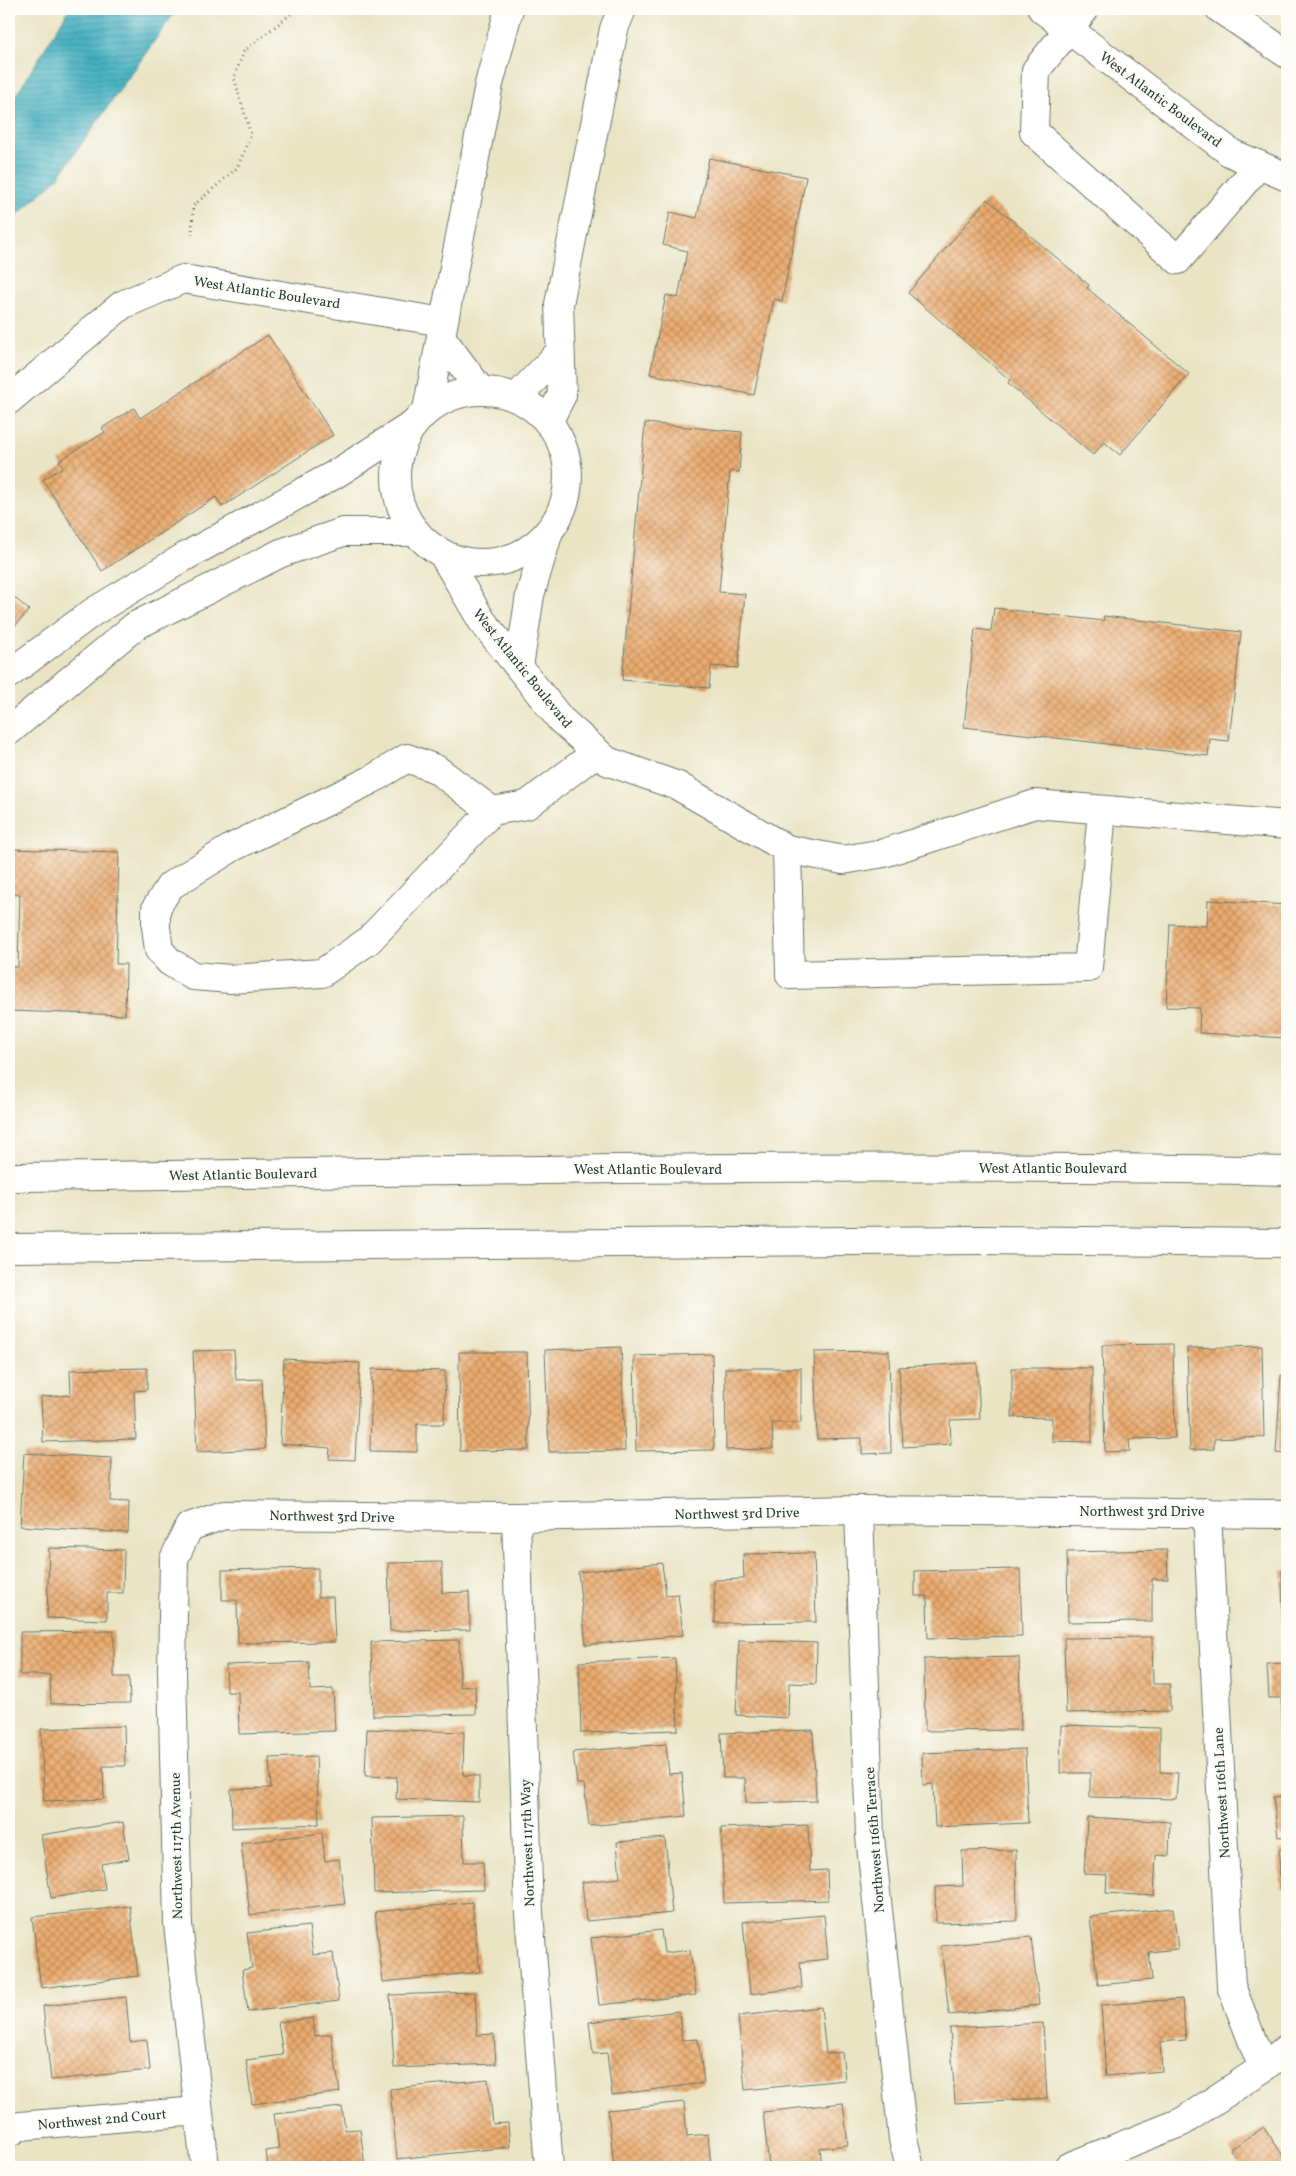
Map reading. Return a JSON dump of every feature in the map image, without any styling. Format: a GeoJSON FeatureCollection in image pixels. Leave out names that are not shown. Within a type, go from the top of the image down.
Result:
{"type":"FeatureCollection","features":[{"type":"Feature","properties":{"kind":"street","name":"West Atlantic Boulevard"},"geometry":{"type":"LineString","coordinates":[[9,674],[93,612],[186,556],[334,475],[419,418],[450,396],[481,391],[503,393],[528,404],[548,422],[563,448],[568,476],[563,506],[549,531],[527,550],[500,561],[470,562],[442,553],[428,544],[416,532],[404,512],[397,491],[396,469],[401,447],[419,418],[442,329],[489,84],[509,9]]}},
{"type":"Feature","properties":{"kind":"street"},"geometry":{"type":"LineString","coordinates":[[548,422],[562,395],[559,304],[614,29],[622,9]]}},
{"type":"Feature","properties":{"kind":"street","name":"West Atlantic Boulevard"},"geometry":{"type":"LineString","coordinates":[[1042,9],[1077,18],[1231,153],[1287,177]]}},
{"type":"Feature","properties":{"kind":"street"},"geometry":{"type":"LineString","coordinates":[[1220,9],[1287,54]]}},
{"type":"Feature","properties":{"kind":"street"},"geometry":{"type":"LineString","coordinates":[[1077,18],[1036,70],[1034,132],[1178,260],[1260,165]]}},
{"type":"Feature","properties":{"kind":"street","name":"West Atlantic Boulevard"},"geometry":{"type":"LineString","coordinates":[[9,400],[122,305],[183,279],[442,329]]}},
{"type":"Feature","properties":{"kind":"street"},"geometry":{"type":"LineString","coordinates":[[442,329],[481,391]]}},
{"type":"Feature","properties":{"kind":"street"},"geometry":{"type":"LineString","coordinates":[[516,398],[560,352]]}},
{"type":"Feature","properties":{"kind":"street"},"geometry":{"type":"LineString","coordinates":[[519,667],[530,595],[549,531]]}},
{"type":"Feature","properties":{"kind":"street"},"geometry":{"type":"LineString","coordinates":[[9,731],[136,626],[281,553],[343,532],[416,532]]}},
{"type":"Feature","properties":{"kind":"street","name":"West Atlantic Boulevard"},"geometry":{"type":"LineString","coordinates":[[442,553],[482,622],[561,720],[607,761],[678,786],[787,849],[843,860],[884,853],[1035,804],[1287,825]]}},
{"type":"Feature","properties":{"kind":"street"},"geometry":{"type":"LineString","coordinates":[[492,810],[436,769],[407,758],[371,780],[233,846],[170,886],[156,908],[159,950],[170,962],[193,976],[231,979],[322,973],[368,941],[492,810],[527,805],[597,752]]}},
{"type":"Feature","properties":{"kind":"street"},"geometry":{"type":"LineString","coordinates":[[787,849],[790,976],[1088,968],[1102,810]]}},
{"type":"Feature","properties":{"kind":"street","name":"West Atlantic Boulevard"},"geometry":{"type":"LineString","coordinates":[[9,1176],[621,1169],[1079,1167],[1287,1171]]}},
{"type":"Feature","properties":{"kind":"street"},"geometry":{"type":"LineString","coordinates":[[9,1248],[980,1240],[1287,1243]]}},
{"type":"Feature","properties":{"kind":"street","name":"Northwest 3rd Drive"},"geometry":{"type":"LineString","coordinates":[[190,1527],[224,1515],[516,1517],[859,1510],[1287,1514]]}},
{"type":"Feature","properties":{"kind":"street","name":"Northwest 116th Terrace"},"geometry":{"type":"LineString","coordinates":[[859,1510],[870,1837],[903,2139],[910,2167]]}},
{"type":"Feature","properties":{"kind":"street","name":"Northwest 116th Lane"},"geometry":{"type":"LineString","coordinates":[[1207,1512],[1231,1986],[1263,2068]]}},
{"type":"Feature","properties":{"kind":"street","name":"Northwest 117th Way"},"geometry":{"type":"LineString","coordinates":[[516,1517],[529,1913],[549,2167]]}},
{"type":"Feature","properties":{"kind":"street","name":"Northwest 117th Avenue"},"geometry":{"type":"LineString","coordinates":[[190,1527],[174,1559],[172,1671],[178,1924],[204,2167]]}},
{"type":"Feature","properties":{"kind":"street"},"geometry":{"type":"LineString","coordinates":[[1068,2167],[1182,2122],[1263,2068],[1287,2048]]}},
{"type":"Feature","properties":{"kind":"street","name":"Northwest 2nd Court"},"geometry":{"type":"LineString","coordinates":[[9,2133],[20,2126],[198,2111]]}},
{"type":"Feature","properties":{"kind":"path"},"geometry":{"type":"LineString","coordinates":[[192,235],[193,206],[237,168],[251,135],[234,78],[244,50],[291,14],[291,9]]}},
{"type":"Feature","properties":{"kind":"water"},"geometry":{"type":"Polygon","coordinates":[[[69,9],[177,9],[57,179],[9,223],[9,107],[69,9]]]}},
{"type":"Feature","properties":{"kind":"building"},"geometry":{"type":"Polygon","coordinates":[[[709,158],[806,177],[782,301],[774,299],[754,395],[650,374],[666,295],[678,298],[687,251],[663,245],[670,212],[697,218],[709,158]]]}},
{"type":"Feature","properties":{"kind":"building"},"geometry":{"type":"Polygon","coordinates":[[[987,199],[1089,285],[1087,288],[1189,374],[1120,455],[1104,442],[1093,455],[1008,383],[1010,380],[908,293],[987,199]]]}},
{"type":"Feature","properties":{"kind":"building"},"geometry":{"type":"Polygon","coordinates":[[[268,335],[333,435],[222,507],[216,497],[102,571],[43,480],[63,467],[59,461],[105,432],[102,428],[134,408],[140,418],[268,335]]]}},
{"type":"Feature","properties":{"kind":"building"},"geometry":{"type":"Polygon","coordinates":[[[645,423],[742,432],[739,472],[730,471],[719,592],[745,594],[738,668],[711,666],[709,688],[622,680],[645,423]]]}},
{"type":"Feature","properties":{"kind":"building"},"geometry":{"type":"Polygon","coordinates":[[[9,593],[29,610],[9,633],[9,593]]]}},
{"type":"Feature","properties":{"kind":"building"},"geometry":{"type":"Polygon","coordinates":[[[994,608],[1103,621],[1104,616],[1241,632],[1229,741],[1210,739],[1208,756],[964,727],[975,629],[991,631],[994,608]]]}},
{"type":"Feature","properties":{"kind":"building"},"geometry":{"type":"Polygon","coordinates":[[[9,849],[119,852],[116,964],[126,964],[125,1015],[9,1011],[10,967],[18,967],[20,894],[9,894],[9,849]]]}},
{"type":"Feature","properties":{"kind":"building"},"geometry":{"type":"Polygon","coordinates":[[[1208,900],[1287,905],[1287,1038],[1199,1033],[1200,1008],[1166,1007],[1170,924],[1207,926],[1208,900]]]}},
{"type":"Feature","properties":{"kind":"building"},"geometry":{"type":"Polygon","coordinates":[[[1173,1344],[1175,1438],[1129,1439],[1130,1451],[1105,1452],[1102,1345],[1173,1344]]]}},
{"type":"Feature","properties":{"kind":"building"},"geometry":{"type":"Polygon","coordinates":[[[1262,1346],[1264,1437],[1214,1439],[1214,1449],[1190,1450],[1187,1348],[1262,1346]]]}},
{"type":"Feature","properties":{"kind":"building"},"geometry":{"type":"Polygon","coordinates":[[[621,1347],[625,1451],[549,1452],[545,1350],[621,1347]]]}},
{"type":"Feature","properties":{"kind":"building"},"geometry":{"type":"Polygon","coordinates":[[[234,1350],[236,1380],[262,1379],[265,1449],[197,1452],[193,1351],[234,1350]]]}},
{"type":"Feature","properties":{"kind":"building"},"geometry":{"type":"Polygon","coordinates":[[[889,1351],[891,1453],[862,1454],[862,1438],[817,1439],[814,1352],[889,1351]]]}},
{"type":"Feature","properties":{"kind":"building"},"geometry":{"type":"Polygon","coordinates":[[[459,1352],[527,1352],[529,1450],[460,1451],[459,1352]]]}},
{"type":"Feature","properties":{"kind":"building"},"geometry":{"type":"Polygon","coordinates":[[[712,1354],[714,1450],[636,1451],[634,1356],[712,1354]]]}},
{"type":"Feature","properties":{"kind":"building"},"geometry":{"type":"Polygon","coordinates":[[[284,1359],[360,1363],[355,1460],[329,1459],[330,1448],[280,1444],[284,1359]]]}},
{"type":"Feature","properties":{"kind":"building"},"geometry":{"type":"Polygon","coordinates":[[[977,1363],[980,1419],[950,1420],[951,1444],[903,1447],[899,1367],[977,1363]]]}},
{"type":"Feature","properties":{"kind":"building"},"geometry":{"type":"Polygon","coordinates":[[[147,1368],[147,1390],[134,1391],[136,1439],[43,1442],[41,1397],[71,1395],[70,1370],[147,1368]]]}},
{"type":"Feature","properties":{"kind":"building"},"geometry":{"type":"Polygon","coordinates":[[[725,1368],[801,1368],[801,1423],[772,1423],[773,1449],[726,1450],[725,1368]]]}},
{"type":"Feature","properties":{"kind":"building"},"geometry":{"type":"Polygon","coordinates":[[[1012,1368],[1092,1368],[1092,1442],[1052,1441],[1052,1418],[1012,1417],[1012,1368]]]}},
{"type":"Feature","properties":{"kind":"building"},"geometry":{"type":"Polygon","coordinates":[[[372,1369],[445,1371],[444,1424],[417,1424],[417,1452],[370,1451],[372,1369]]]}},
{"type":"Feature","properties":{"kind":"building"},"geometry":{"type":"Polygon","coordinates":[[[1281,1375],[1287,1375],[1287,1454],[1276,1453],[1281,1375]]]}},
{"type":"Feature","properties":{"kind":"building"},"geometry":{"type":"Polygon","coordinates":[[[24,1453],[112,1458],[110,1501],[129,1502],[128,1533],[20,1526],[24,1453]]]}},
{"type":"Feature","properties":{"kind":"building"},"geometry":{"type":"Polygon","coordinates":[[[49,1548],[124,1550],[123,1593],[107,1593],[107,1620],[47,1618],[49,1548]]]}},
{"type":"Feature","properties":{"kind":"building"},"geometry":{"type":"Polygon","coordinates":[[[1167,1550],[1168,1579],[1152,1579],[1152,1621],[1068,1622],[1067,1552],[1167,1550]]]}},
{"type":"Feature","properties":{"kind":"building"},"geometry":{"type":"Polygon","coordinates":[[[814,1553],[816,1622],[715,1623],[714,1580],[744,1579],[743,1554],[814,1553]]]}},
{"type":"Feature","properties":{"kind":"building"},"geometry":{"type":"Polygon","coordinates":[[[442,1562],[442,1593],[469,1592],[470,1630],[390,1631],[388,1563],[442,1562]]]}},
{"type":"Feature","properties":{"kind":"building"},"geometry":{"type":"Polygon","coordinates":[[[662,1563],[666,1595],[678,1594],[683,1635],[586,1645],[578,1572],[662,1563]]]}},
{"type":"Feature","properties":{"kind":"building"},"geometry":{"type":"Polygon","coordinates":[[[318,1568],[318,1597],[333,1597],[335,1642],[238,1643],[237,1600],[222,1600],[222,1570],[318,1568]]]}},
{"type":"Feature","properties":{"kind":"building"},"geometry":{"type":"Polygon","coordinates":[[[1020,1569],[1022,1636],[928,1638],[927,1596],[915,1596],[915,1571],[1020,1569]]]}},
{"type":"Feature","properties":{"kind":"building"},"geometry":{"type":"Polygon","coordinates":[[[1282,1570],[1287,1570],[1287,1645],[1283,1645],[1282,1570]]]}},
{"type":"Feature","properties":{"kind":"building"},"geometry":{"type":"Polygon","coordinates":[[[114,1631],[114,1677],[129,1677],[130,1703],[51,1704],[50,1675],[20,1675],[20,1632],[114,1631]]]}},
{"type":"Feature","properties":{"kind":"building"},"geometry":{"type":"Polygon","coordinates":[[[1152,1637],[1153,1684],[1170,1684],[1170,1711],[1066,1713],[1064,1638],[1152,1637]]]}},
{"type":"Feature","properties":{"kind":"building"},"geometry":{"type":"Polygon","coordinates":[[[459,1640],[460,1687],[475,1686],[476,1714],[373,1716],[371,1642],[459,1640]]]}},
{"type":"Feature","properties":{"kind":"building"},"geometry":{"type":"Polygon","coordinates":[[[739,1640],[817,1643],[816,1684],[789,1683],[788,1718],[736,1715],[739,1640]]]}},
{"type":"Feature","properties":{"kind":"building"},"geometry":{"type":"Polygon","coordinates":[[[1019,1657],[1021,1730],[925,1731],[924,1659],[1019,1657]]]}},
{"type":"Feature","properties":{"kind":"building"},"geometry":{"type":"Polygon","coordinates":[[[675,1658],[678,1730],[581,1733],[579,1662],[675,1658]]]}},
{"type":"Feature","properties":{"kind":"building"},"geometry":{"type":"Polygon","coordinates":[[[309,1662],[310,1690],[333,1689],[335,1731],[239,1734],[238,1692],[227,1692],[226,1665],[309,1662]]]}},
{"type":"Feature","properties":{"kind":"building"},"geometry":{"type":"Polygon","coordinates":[[[1287,1663],[1287,1738],[1283,1738],[1281,1698],[1269,1698],[1267,1664],[1287,1663]]]}},
{"type":"Feature","properties":{"kind":"building"},"geometry":{"type":"Polygon","coordinates":[[[1061,1725],[1160,1728],[1160,1772],[1178,1773],[1176,1799],[1090,1797],[1090,1773],[1060,1773],[1061,1725]]]}},
{"type":"Feature","properties":{"kind":"building"},"geometry":{"type":"Polygon","coordinates":[[[124,1726],[125,1766],[103,1766],[104,1799],[44,1801],[41,1729],[124,1726]]]}},
{"type":"Feature","properties":{"kind":"building"},"geometry":{"type":"Polygon","coordinates":[[[367,1729],[464,1732],[463,1775],[479,1776],[479,1802],[396,1799],[397,1777],[365,1776],[367,1729]]]}},
{"type":"Feature","properties":{"kind":"building"},"geometry":{"type":"Polygon","coordinates":[[[813,1730],[816,1801],[746,1803],[745,1778],[723,1778],[721,1733],[813,1730]]]}},
{"type":"Feature","properties":{"kind":"building"},"geometry":{"type":"Polygon","coordinates":[[[666,1744],[669,1774],[682,1773],[686,1816],[589,1826],[584,1784],[577,1784],[573,1752],[666,1744]]]}},
{"type":"Feature","properties":{"kind":"building"},"geometry":{"type":"Polygon","coordinates":[[[1025,1749],[1028,1823],[935,1827],[933,1784],[923,1785],[922,1753],[1025,1749]]]}},
{"type":"Feature","properties":{"kind":"building"},"geometry":{"type":"Polygon","coordinates":[[[316,1756],[319,1824],[232,1828],[231,1789],[271,1788],[269,1758],[316,1756]]]}},
{"type":"Feature","properties":{"kind":"building"},"geometry":{"type":"Polygon","coordinates":[[[1287,1796],[1287,1836],[1278,1837],[1273,1797],[1287,1796]]]}},
{"type":"Feature","properties":{"kind":"building"},"geometry":{"type":"Polygon","coordinates":[[[463,1816],[464,1862],[483,1862],[484,1890],[374,1893],[372,1818],[463,1816]]]}},
{"type":"Feature","properties":{"kind":"building"},"geometry":{"type":"Polygon","coordinates":[[[1087,1817],[1170,1822],[1169,1856],[1156,1855],[1154,1896],[1106,1893],[1107,1875],[1084,1874],[1087,1817]]]}},
{"type":"Feature","properties":{"kind":"building"},"geometry":{"type":"Polygon","coordinates":[[[123,1822],[129,1859],[101,1864],[105,1889],[51,1898],[41,1835],[123,1822]]]}},
{"type":"Feature","properties":{"kind":"building"},"geometry":{"type":"Polygon","coordinates":[[[808,1825],[810,1871],[827,1870],[828,1900],[724,1903],[721,1828],[808,1825]]]}},
{"type":"Feature","properties":{"kind":"building"},"geometry":{"type":"Polygon","coordinates":[[[322,1833],[325,1861],[339,1859],[345,1904],[250,1915],[241,1843],[322,1833]]]}},
{"type":"Feature","properties":{"kind":"building"},"geometry":{"type":"Polygon","coordinates":[[[665,1838],[672,1913],[586,1921],[582,1882],[620,1878],[617,1842],[665,1838]]]}},
{"type":"Feature","properties":{"kind":"building"},"geometry":{"type":"Polygon","coordinates":[[[1279,1849],[1287,1849],[1287,1888],[1280,1888],[1279,1849]]]}},
{"type":"Feature","properties":{"kind":"building"},"geometry":{"type":"Polygon","coordinates":[[[1016,1850],[1017,1921],[936,1923],[935,1887],[963,1886],[962,1851],[1016,1850]]]}},
{"type":"Feature","properties":{"kind":"building"},"geometry":{"type":"Polygon","coordinates":[[[472,1902],[480,1972],[383,1982],[375,1912],[472,1902]]]}},
{"type":"Feature","properties":{"kind":"building"},"geometry":{"type":"Polygon","coordinates":[[[130,1906],[138,1976],[41,1988],[32,1917],[130,1906]]]}},
{"type":"Feature","properties":{"kind":"building"},"geometry":{"type":"Polygon","coordinates":[[[1173,1908],[1178,1949],[1149,1952],[1152,1980],[1098,1985],[1090,1917],[1173,1908]]]}},
{"type":"Feature","properties":{"kind":"building"},"geometry":{"type":"Polygon","coordinates":[[[824,1915],[828,1959],[800,1962],[802,1988],[750,1994],[743,1922],[824,1915]]]}},
{"type":"Feature","properties":{"kind":"building"},"geometry":{"type":"Polygon","coordinates":[[[309,1926],[313,1955],[333,1953],[339,2001],[248,2012],[242,1970],[252,1968],[247,1933],[309,1926]]]}},
{"type":"Feature","properties":{"kind":"building"},"geometry":{"type":"Polygon","coordinates":[[[661,1930],[664,1953],[690,1950],[696,1995],[599,2005],[591,1938],[661,1930]]]}},
{"type":"Feature","properties":{"kind":"building"},"geometry":{"type":"Polygon","coordinates":[[[1031,1937],[1039,2005],[949,2015],[941,1946],[1031,1937]]]}},
{"type":"Feature","properties":{"kind":"building"},"geometry":{"type":"Polygon","coordinates":[[[475,1992],[477,2035],[494,2034],[496,2064],[394,2068],[390,1995],[475,1992]]]}},
{"type":"Feature","properties":{"kind":"building"},"geometry":{"type":"Polygon","coordinates":[[[126,1997],[130,2042],[147,2040],[150,2070],[51,2080],[43,2006],[126,1997]]]}},
{"type":"Feature","properties":{"kind":"building"},"geometry":{"type":"Polygon","coordinates":[[[1182,1999],[1186,2040],[1160,2042],[1162,2071],[1106,2076],[1101,2005],[1182,1999]]]}},
{"type":"Feature","properties":{"kind":"building"},"geometry":{"type":"Polygon","coordinates":[[[821,2007],[826,2054],[842,2052],[845,2080],[745,2090],[738,2016],[821,2007]]]}},
{"type":"Feature","properties":{"kind":"building"},"geometry":{"type":"Polygon","coordinates":[[[679,2011],[682,2040],[698,2039],[704,2083],[612,2095],[607,2053],[593,2054],[589,2022],[679,2011]]]}},
{"type":"Feature","properties":{"kind":"building"},"geometry":{"type":"Polygon","coordinates":[[[313,2018],[315,2036],[331,2034],[340,2092],[252,2104],[246,2060],[283,2055],[278,2022],[313,2018]]]}},
{"type":"Feature","properties":{"kind":"building"},"geometry":{"type":"Polygon","coordinates":[[[1043,2023],[1047,2098],[955,2103],[950,2028],[1043,2023]]]}},
{"type":"Feature","properties":{"kind":"building"},"geometry":{"type":"Polygon","coordinates":[[[488,2079],[493,2124],[508,2123],[510,2147],[397,2159],[390,2089],[488,2079]]]}},
{"type":"Feature","properties":{"kind":"building"},"geometry":{"type":"Polygon","coordinates":[[[684,2102],[687,2136],[708,2134],[711,2167],[614,2167],[608,2110],[684,2102]]]}},
{"type":"Feature","properties":{"kind":"building"},"geometry":{"type":"Polygon","coordinates":[[[843,2103],[848,2145],[820,2148],[822,2167],[769,2167],[763,2112],[843,2103]]]}},
{"type":"Feature","properties":{"kind":"building"},"geometry":{"type":"Polygon","coordinates":[[[342,2107],[345,2130],[360,2129],[365,2167],[268,2167],[266,2151],[279,2149],[274,2114],[342,2107]]]}},
{"type":"Feature","properties":{"kind":"building"},"geometry":{"type":"Polygon","coordinates":[[[1264,2127],[1287,2162],[1287,2167],[1241,2167],[1230,2150],[1264,2127]]]}}]}
